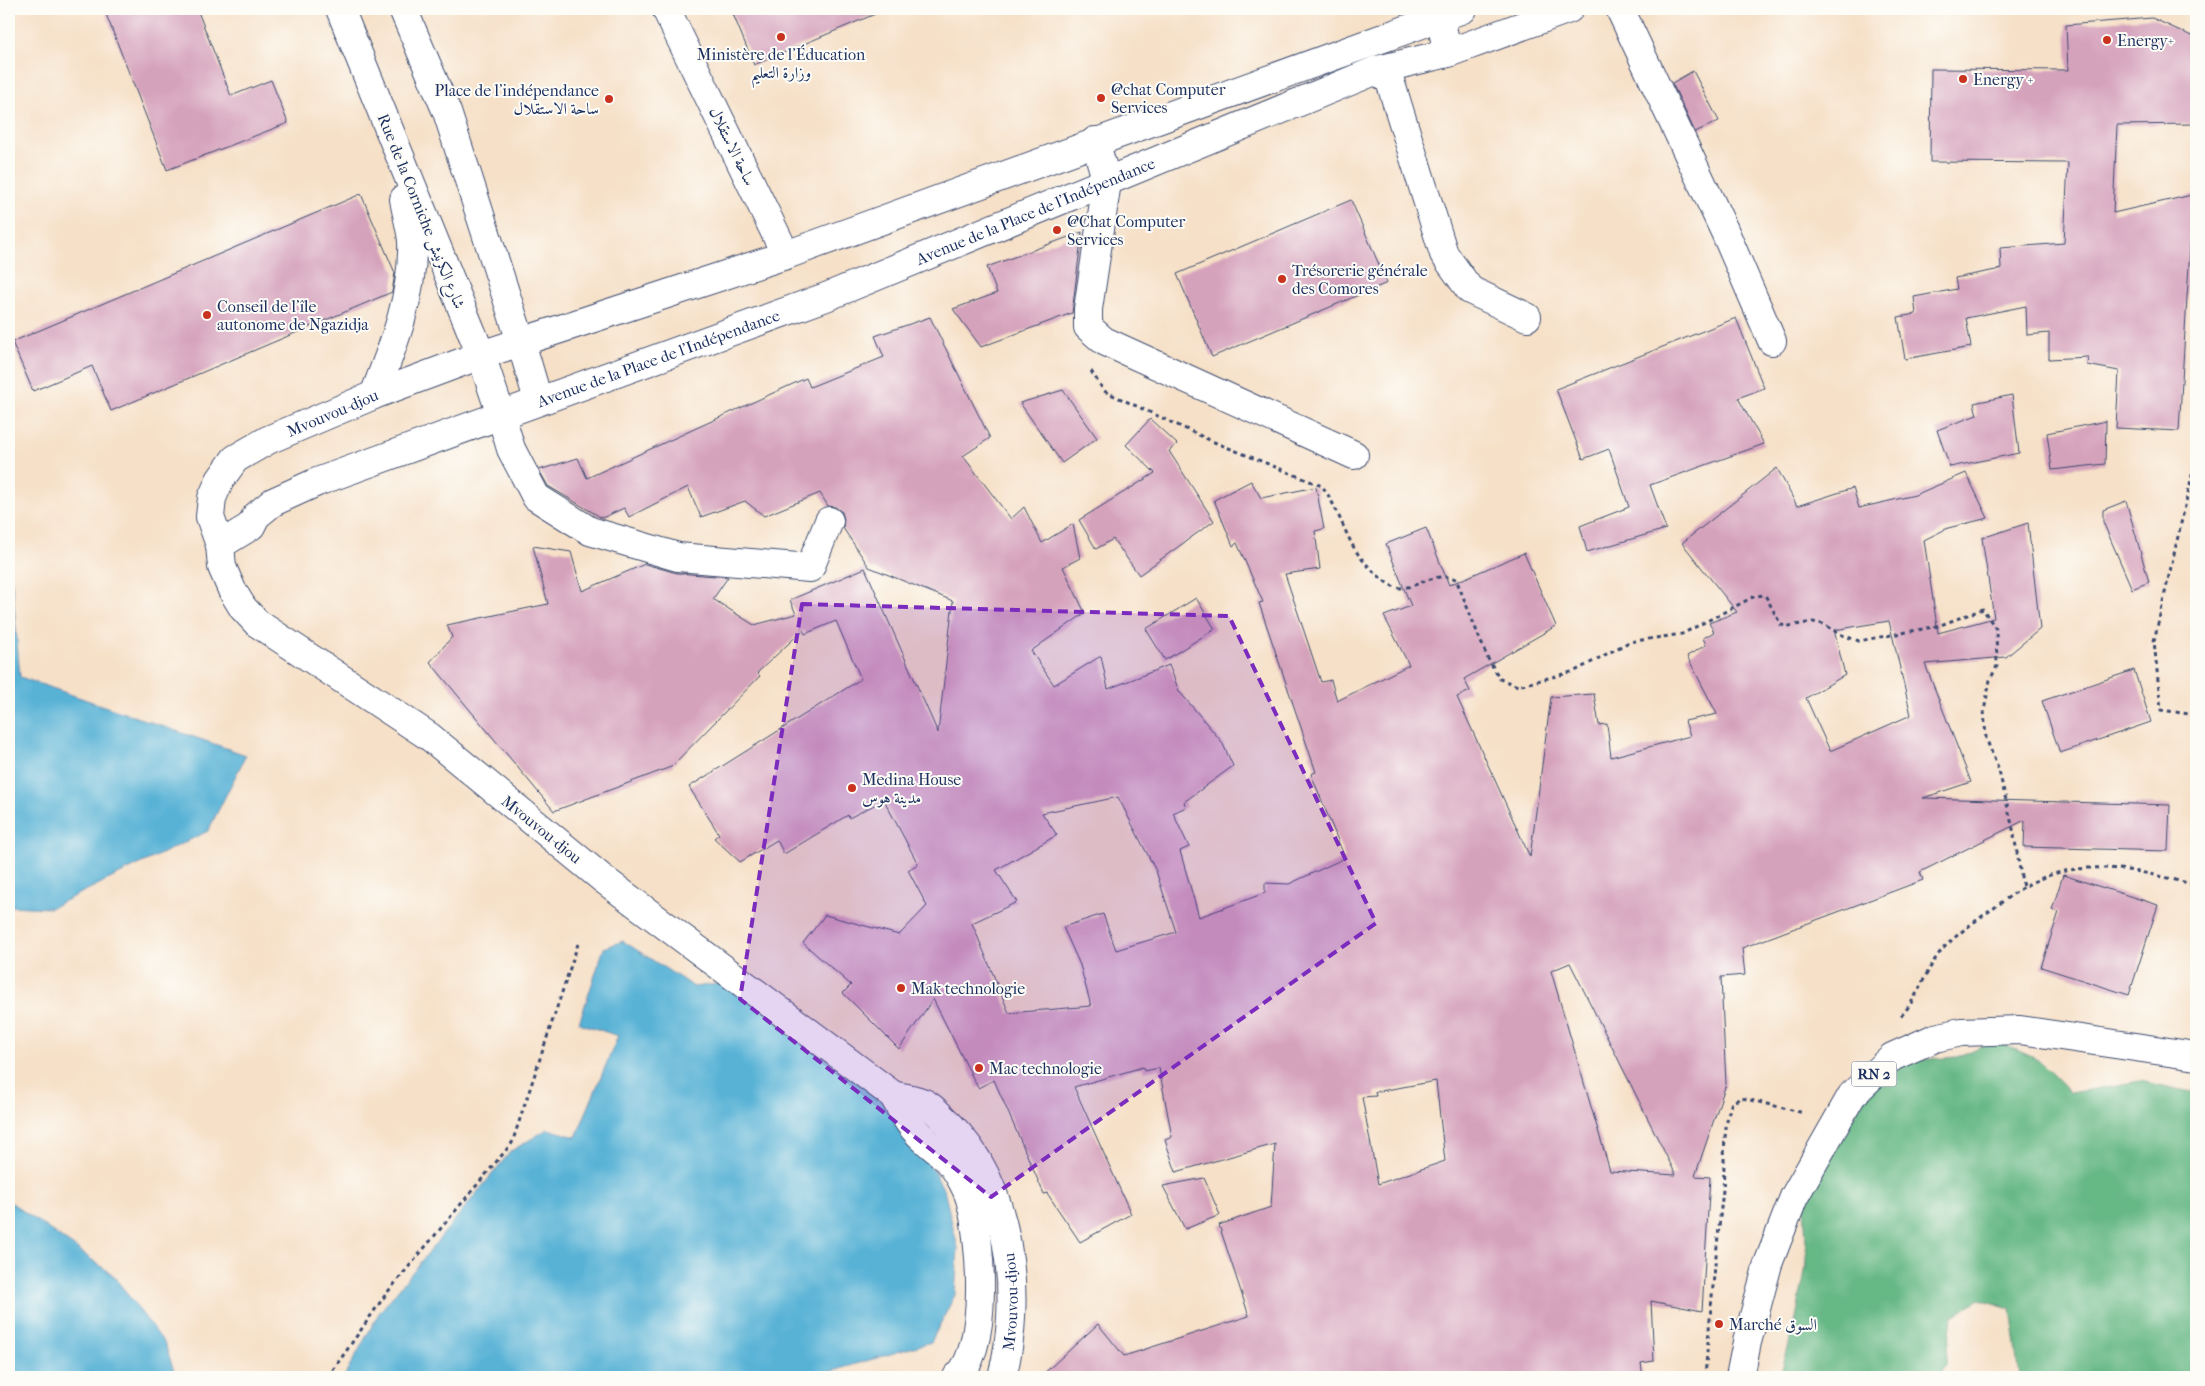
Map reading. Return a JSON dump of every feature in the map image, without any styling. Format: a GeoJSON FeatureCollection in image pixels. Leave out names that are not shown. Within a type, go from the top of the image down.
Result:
{"type":"FeatureCollection","features":[{"type":"Feature","properties":{"kind":"main road","name":"Rue de la Corniche شارع الكرنيش"},"geometry":{"type":"LineString","coordinates":[[340,9],[392,142],[481,355],[512,449],[536,497],[590,531],[678,557],[810,568],[829,521]]}},
{"type":"Feature","properties":{"kind":"main road"},"geometry":{"type":"LineString","coordinates":[[403,9],[447,112],[538,400]]}},
{"type":"Feature","properties":{"kind":"main road","name":"ساحة الاستقلال"},"geometry":{"type":"LineString","coordinates":[[666,9],[786,255]]}},
{"type":"Feature","properties":{"kind":"main road","name":"Avenue de la Place de l'Indépendance"},"geometry":{"type":"LineString","coordinates":[[502,414],[826,297],[1377,70],[1448,53],[1569,9]]}},
{"type":"Feature","properties":{"kind":"main road"},"geometry":{"type":"LineString","coordinates":[[1620,9],[1725,232],[1772,341]]}},
{"type":"Feature","properties":{"kind":"main road"},"geometry":{"type":"LineString","coordinates":[[521,342],[786,255],[1448,12],[1448,53]]}},
{"type":"Feature","properties":{"kind":"main road"},"geometry":{"type":"LineString","coordinates":[[1377,70],[1390,81],[1444,254],[1470,290],[1527,317]]}},
{"type":"Feature","properties":{"kind":"main road"},"geometry":{"type":"LineString","coordinates":[[1095,141],[1107,182],[1088,309],[1088,327],[1104,341],[1354,455]]}},
{"type":"Feature","properties":{"kind":"main road"},"geometry":{"type":"LineString","coordinates":[[374,394],[396,338],[409,282],[412,241],[392,142]]}},
{"type":"Feature","properties":{"kind":"main road","name":"Mvouvou-djou"},"geometry":{"type":"LineString","coordinates":[[521,342],[374,394],[268,440],[235,460],[220,480],[212,498],[210,517],[220,545],[222,567],[232,590],[242,608],[257,623],[430,737],[603,879],[893,1095],[927,1104],[957,1133],[981,1166],[994,1197],[1011,1269],[1012,1311],[1006,1362],[1002,1377]]}},
{"type":"Feature","properties":{"kind":"main road"},"geometry":{"type":"LineString","coordinates":[[220,545],[251,526],[256,516],[273,502],[317,482],[502,414]]}},
{"type":"Feature","properties":{"kind":"main road","name":"RN 2"},"geometry":{"type":"LineString","coordinates":[[1740,1377],[1747,1342],[1768,1264],[1794,1197],[1852,1095],[1892,1057],[1935,1038],[1961,1032],[2020,1030],[2196,1056]]}},
{"type":"Feature","properties":{"kind":"main road","name":"Mvouvou-djou"},"geometry":{"type":"LineString","coordinates":[[893,1095],[911,1126],[952,1166],[969,1197],[976,1227],[980,1306],[976,1339],[964,1368],[957,1377]]}},
{"type":"Feature","properties":{"kind":"path"},"geometry":{"type":"LineString","coordinates":[[1088,327],[1087,361],[1093,377],[1104,391],[1214,442],[1322,486],[1330,497],[1357,552],[1384,582],[1399,588],[1446,575],[1456,579],[1487,657],[1500,679],[1518,686],[1575,671],[1630,642],[1682,634],[1756,596],[1765,595],[1781,625],[1790,626],[1813,622],[1823,624],[1842,635],[1859,641],[1938,626],[1983,609],[1996,630],[1998,666],[1990,680],[1984,712],[1986,738],[1999,771],[2013,829],[2022,888]]}},
{"type":"Feature","properties":{"kind":"path"},"geometry":{"type":"LineString","coordinates":[[2196,458],[2154,642],[2162,710],[2196,715]]}},
{"type":"Feature","properties":{"kind":"path"},"geometry":{"type":"LineString","coordinates":[[1895,1023],[1908,1009],[1920,984],[1942,951],[1984,915],[2022,888],[2048,876],[2078,867],[2109,867],[2196,885]]}},
{"type":"Feature","properties":{"kind":"path"},"geometry":{"type":"LineString","coordinates":[[328,1377],[386,1294],[512,1144],[578,944]]}},
{"type":"Feature","properties":{"kind":"path"},"geometry":{"type":"LineString","coordinates":[[1705,1377],[1714,1260],[1723,1188],[1727,1118],[1732,1102],[1742,1098],[1837,1121]]}},
{"type":"Feature","properties":{"kind":"highlighted area"},"geometry":{"type":"Polygon","coordinates":[[[802,604],[1229,616],[1376,923],[991,1197],[740,999],[802,604]]]}},
{"type":"Feature","properties":{"kind":"green space"},"geometry":{"type":"Polygon","coordinates":[[[1996,1040],[2038,1060],[2071,1093],[2140,1081],[2196,1093],[2196,1377],[2020,1377],[2011,1308],[1980,1299],[1952,1317],[1946,1365],[1938,1377],[1780,1377],[1796,1318],[1807,1261],[1804,1206],[1868,1090],[1905,1061],[1957,1057],[1996,1040]]]}},
{"type":"Feature","properties":{"kind":"water"},"geometry":{"type":"Polygon","coordinates":[[[9,579],[12,581],[20,677],[246,755],[208,831],[50,908],[9,906],[9,579]]]}},
{"type":"Feature","properties":{"kind":"water"},"geometry":{"type":"Polygon","coordinates":[[[623,941],[694,987],[733,982],[859,1074],[911,1131],[944,1190],[958,1248],[955,1295],[931,1342],[812,1377],[344,1377],[379,1313],[511,1151],[548,1129],[576,1137],[618,1036],[579,1023],[604,948],[623,941]]]}},
{"type":"Feature","properties":{"kind":"water"},"geometry":{"type":"Polygon","coordinates":[[[9,1201],[112,1274],[165,1344],[176,1377],[9,1377],[9,1201]]]}},
{"type":"Feature","properties":{"kind":"building"},"geometry":{"type":"Polygon","coordinates":[[[104,9],[197,9],[231,96],[271,80],[288,123],[167,170],[104,9]]]}},
{"type":"Feature","properties":{"kind":"building","name":"Ministère de l'Éducation وزارة التعليم"},"geometry":{"type":"Polygon","coordinates":[[[731,9],[887,9],[754,65],[731,9]]]}},
{"type":"Feature","properties":{"kind":"building"},"geometry":{"type":"Polygon","coordinates":[[[2152,18],[2196,38],[2196,124],[2117,125],[2113,213],[2196,194],[2196,230],[2191,231],[2179,431],[2116,428],[2119,371],[2087,365],[2088,357],[2049,359],[2049,333],[2027,335],[2026,306],[1966,318],[1971,347],[1905,359],[1898,317],[1916,314],[1914,297],[1957,289],[1955,278],[2001,269],[2000,248],[2064,243],[2068,163],[1930,162],[1931,69],[2068,70],[2066,25],[2152,18]]]}},
{"type":"Feature","properties":{"kind":"building"},"geometry":{"type":"Polygon","coordinates":[[[1693,71],[1719,121],[1695,132],[1672,83],[1693,71]]]}},
{"type":"Feature","properties":{"kind":"building","name":"Conseil de l'île autonome de Ngazidja"},"geometry":{"type":"Polygon","coordinates":[[[361,194],[395,273],[392,292],[111,411],[92,366],[33,391],[12,342],[361,194]]]}},
{"type":"Feature","properties":{"kind":"building","name":"Trésorerie générale des Comores"},"geometry":{"type":"Polygon","coordinates":[[[1351,200],[1387,283],[1212,357],[1177,274],[1351,200]]]}},
{"type":"Feature","properties":{"kind":"building"},"geometry":{"type":"Polygon","coordinates":[[[1082,232],[1072,313],[981,347],[953,309],[997,293],[987,267],[1082,232]]]}},
{"type":"Feature","properties":{"kind":"building"},"geometry":{"type":"Polygon","coordinates":[[[930,317],[990,438],[963,456],[1011,519],[1024,507],[1042,543],[1073,524],[1080,558],[1063,567],[1085,613],[1031,651],[1054,685],[1101,656],[1108,689],[1169,665],[1179,691],[1222,742],[1233,766],[1184,802],[1186,807],[1173,813],[1189,847],[1180,851],[1199,917],[1265,893],[1265,883],[1289,884],[1345,858],[1311,774],[1316,772],[1259,603],[1263,602],[1237,543],[1233,546],[1214,500],[1251,481],[1261,498],[1316,487],[1324,529],[1315,531],[1320,569],[1285,574],[1321,682],[1331,680],[1337,701],[1409,665],[1384,616],[1411,606],[1386,544],[1426,528],[1449,585],[1524,553],[1556,626],[1464,679],[1470,691],[1457,697],[1530,857],[1551,697],[1594,694],[1599,725],[1607,724],[1611,757],[1690,736],[1685,721],[1717,714],[1687,656],[1706,645],[1703,638],[1714,632],[1709,623],[1737,612],[1682,543],[1777,468],[1797,506],[1853,488],[1859,508],[1915,495],[1966,473],[1988,518],[1948,528],[1924,540],[1938,633],[1994,618],[1982,538],[2028,523],[2040,629],[2006,657],[1925,664],[1971,782],[1923,798],[2170,805],[2168,851],[2024,847],[2025,820],[1920,872],[1923,880],[1742,948],[1745,975],[1721,977],[1726,1084],[1695,1176],[1710,1177],[1702,1311],[1651,1301],[1654,1361],[1641,1363],[1643,1377],[1040,1377],[1098,1324],[1124,1356],[1249,1316],[1219,1225],[1271,1207],[1275,1144],[1176,1172],[1165,1140],[1172,1137],[1159,1068],[1144,1071],[1143,1067],[1074,1087],[1131,1214],[1080,1242],[1047,1193],[1044,1194],[994,1080],[978,1088],[933,999],[899,1049],[843,993],[851,985],[803,943],[825,915],[899,935],[927,906],[908,870],[918,864],[884,800],[849,818],[848,815],[784,854],[777,840],[740,862],[714,838],[719,834],[689,787],[861,679],[836,621],[805,634],[803,630],[757,673],[760,676],[671,767],[554,811],[430,662],[452,637],[447,625],[548,604],[533,546],[571,552],[582,591],[645,564],[677,573],[728,577],[713,599],[754,625],[796,614],[790,600],[865,568],[938,733],[953,601],[869,567],[843,528],[844,519],[842,512],[835,507],[828,506],[820,493],[764,516],[745,501],[701,517],[688,487],[629,517],[624,508],[602,518],[548,486],[539,470],[578,458],[587,478],[806,378],[810,387],[884,357],[875,336],[930,317]],[[1889,621],[1834,630],[1845,675],[1806,698],[1830,751],[1911,715],[1889,621]],[[1118,797],[1042,813],[1057,835],[996,870],[1017,902],[972,923],[1009,1013],[1091,1006],[1080,965],[1063,927],[1103,914],[1116,950],[1176,932],[1156,871],[1118,797]],[[1570,963],[1551,971],[1610,1171],[1676,1175],[1570,963]],[[1436,1081],[1375,1092],[1376,1096],[1362,1097],[1378,1184],[1445,1161],[1436,1081]]]}},
{"type":"Feature","properties":{"kind":"building"},"geometry":{"type":"Polygon","coordinates":[[[1736,318],[1764,388],[1738,398],[1764,444],[1650,485],[1666,529],[1587,552],[1580,526],[1629,507],[1609,449],[1583,459],[1556,389],[1736,318]]]}},
{"type":"Feature","properties":{"kind":"building"},"geometry":{"type":"Polygon","coordinates":[[[1063,390],[1097,438],[1062,463],[1020,403],[1063,390]]]}},
{"type":"Feature","properties":{"kind":"building"},"geometry":{"type":"Polygon","coordinates":[[[2012,395],[2019,453],[1950,467],[1937,430],[1977,415],[1974,403],[2012,395]]]}},
{"type":"Feature","properties":{"kind":"building"},"geometry":{"type":"Polygon","coordinates":[[[1150,419],[1177,444],[1169,451],[1214,521],[1139,575],[1113,539],[1096,549],[1079,520],[1155,473],[1126,445],[1150,419]]]}},
{"type":"Feature","properties":{"kind":"building"},"geometry":{"type":"Polygon","coordinates":[[[2106,421],[2105,464],[2052,470],[2047,433],[2106,421]]]}},
{"type":"Feature","properties":{"kind":"building"},"geometry":{"type":"Polygon","coordinates":[[[2126,501],[2149,582],[2132,589],[2103,522],[2103,510],[2126,501]]]}},
{"type":"Feature","properties":{"kind":"building"},"geometry":{"type":"Polygon","coordinates":[[[1196,598],[1215,629],[1165,660],[1146,629],[1196,598]]]}},
{"type":"Feature","properties":{"kind":"building"},"geometry":{"type":"Polygon","coordinates":[[[2134,670],[2151,722],[2060,753],[2042,701],[2134,670]]]}},
{"type":"Feature","properties":{"kind":"building"},"geometry":{"type":"Polygon","coordinates":[[[2063,875],[2158,905],[2129,995],[2041,967],[2059,912],[2052,910],[2063,875]]]}},
{"type":"Feature","properties":{"kind":"building"},"geometry":{"type":"Polygon","coordinates":[[[1204,1178],[1220,1215],[1185,1229],[1163,1186],[1204,1178]]]}},
{"type":"Feature","properties":{"kind":"place","name":"Ministère de l'Éducation وزارة التعليم"},"geometry":{"type":"Point","coordinates":[781,37]}},
{"type":"Feature","properties":{"kind":"place","name":"Energy+"},"geometry":{"type":"Point","coordinates":[2107,40]}},
{"type":"Feature","properties":{"kind":"place","name":"Energy +"},"geometry":{"type":"Point","coordinates":[1963,79]}},
{"type":"Feature","properties":{"kind":"place","name":"@chat Computer Services"},"geometry":{"type":"Point","coordinates":[1101,98]}},
{"type":"Feature","properties":{"kind":"place","name":"Place de l'indépendance ساحة الاستقلال"},"geometry":{"type":"Point","coordinates":[609,99]}},
{"type":"Feature","properties":{"kind":"place","name":"@Chat Computer Services"},"geometry":{"type":"Point","coordinates":[1057,230]}},
{"type":"Feature","properties":{"kind":"place","name":"Trésorerie générale des Comores"},"geometry":{"type":"Point","coordinates":[1282,279]}},
{"type":"Feature","properties":{"kind":"place","name":"Conseil de l'île autonome de Ngazidja"},"geometry":{"type":"Point","coordinates":[207,315]}},
{"type":"Feature","properties":{"kind":"place","name":"Medina House مدينة هوس"},"geometry":{"type":"Point","coordinates":[852,788]}},
{"type":"Feature","properties":{"kind":"place","name":"Mak technologie"},"geometry":{"type":"Point","coordinates":[901,988]}},
{"type":"Feature","properties":{"kind":"place","name":"Mac technologie"},"geometry":{"type":"Point","coordinates":[979,1068]}},
{"type":"Feature","properties":{"kind":"place","name":"Marché السوق"},"geometry":{"type":"Point","coordinates":[1719,1324]}}]}
